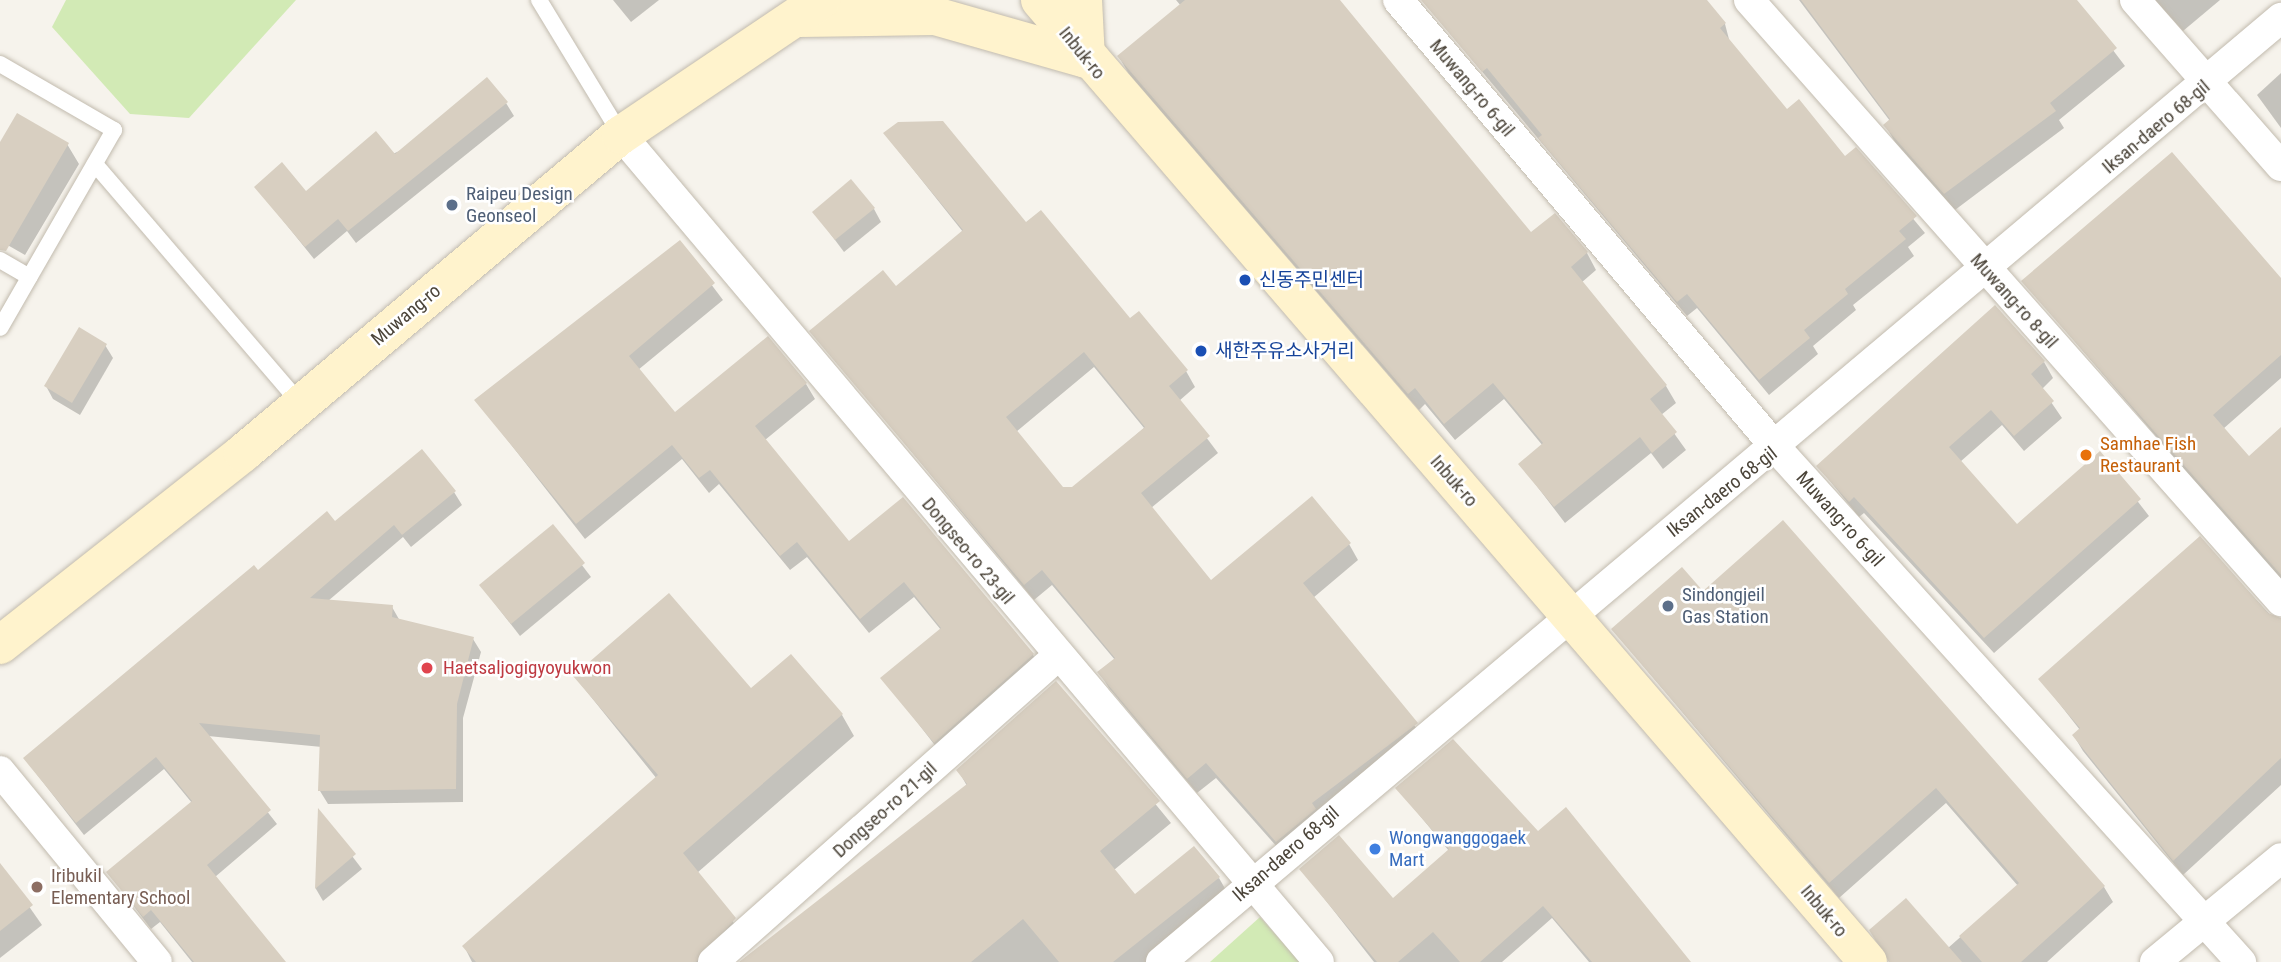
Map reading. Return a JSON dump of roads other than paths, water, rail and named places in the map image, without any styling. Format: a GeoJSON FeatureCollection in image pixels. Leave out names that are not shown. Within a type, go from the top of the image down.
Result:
{"type":"FeatureCollection","features":[{"type":"Feature","properties":{"kind":"street","name":"Inbuk-ro"},"geometry":{"type":"LineString","coordinates":[[1040,0],[1086,59],[1569,613],[1868,962]]}},
{"type":"Feature","properties":{"kind":"street"},"geometry":{"type":"LineString","coordinates":[[809,6],[935,16],[1086,59],[1083,0]]}},
{"type":"Feature","properties":{"kind":"street","name":"Muwang-ro 6-gil"},"geometry":{"type":"LineString","coordinates":[[1398,0],[1777,449],[2241,962]]}},
{"type":"Feature","properties":{"kind":"street","name":"Muwang-ro 8-gil"},"geometry":{"type":"LineString","coordinates":[[1749,0],[2281,601]]}},
{"type":"Feature","properties":{"kind":"street"},"geometry":{"type":"LineString","coordinates":[[2135,0],[2281,166]]}},
{"type":"Feature","properties":{"kind":"street","name":"Muwang-ro"},"geometry":{"type":"LineString","coordinates":[[0,645],[301,404],[621,135],[809,6]]}},
{"type":"Feature","properties":{"kind":"street","name":"Iksan-daero 68-gil"},"geometry":{"type":"LineString","coordinates":[[1161,962],[1569,613],[1777,449],[2281,18]]}},
{"type":"Feature","properties":{"kind":"street","name":"Dongseo-ro 23-gil"},"geometry":{"type":"LineString","coordinates":[[621,135],[1057,657],[1319,962]]}},
{"type":"Feature","properties":{"kind":"street","name":"Dongseo-ro 21-gil"},"geometry":{"type":"LineString","coordinates":[[713,962],[1057,657]]}},
{"type":"Feature","properties":{"kind":"street"},"geometry":{"type":"LineString","coordinates":[[0,771],[157,962]]}},
{"type":"Feature","properties":{"kind":"street"},"geometry":{"type":"LineString","coordinates":[[2155,962],[2281,858]]}},
{"type":"Feature","properties":{"kind":"lane"},"geometry":{"type":"LineString","coordinates":[[539,0],[621,135]]}},
{"type":"Feature","properties":{"kind":"lane"},"geometry":{"type":"LineString","coordinates":[[0,64],[114,130],[0,328]]}},
{"type":"Feature","properties":{"kind":"lane"},"geometry":{"type":"LineString","coordinates":[[95,164],[301,404]]}},
{"type":"Feature","properties":{"kind":"lane"},"geometry":{"type":"LineString","coordinates":[[0,260],[30,277]]}},
{"type":"Feature","properties":{"kind":"place","name":"Raipeu Design Geonseol"},"geometry":{"type":"Point","coordinates":[452,205]}},
{"type":"Feature","properties":{"kind":"place","name":"신동주민센터"},"geometry":{"type":"Point","coordinates":[1245,280]}},
{"type":"Feature","properties":{"kind":"place","name":"새한주유소사거리"},"geometry":{"type":"Point","coordinates":[1201,351]}},
{"type":"Feature","properties":{"kind":"place","name":"Samhae Fish Restaurant"},"geometry":{"type":"Point","coordinates":[2086,455]}},
{"type":"Feature","properties":{"kind":"place","name":"Sindongjeil Gas Station"},"geometry":{"type":"Point","coordinates":[1668,606]}},
{"type":"Feature","properties":{"kind":"place","name":"Haetsaljogigyoyukwon"},"geometry":{"type":"Point","coordinates":[427,668]}},
{"type":"Feature","properties":{"kind":"place","name":"Wongwanggogaek Mart"},"geometry":{"type":"Point","coordinates":[1375,849]}},
{"type":"Feature","properties":{"kind":"place","name":"Iribukil Elementary School"},"geometry":{"type":"Point","coordinates":[37,887]}}]}
